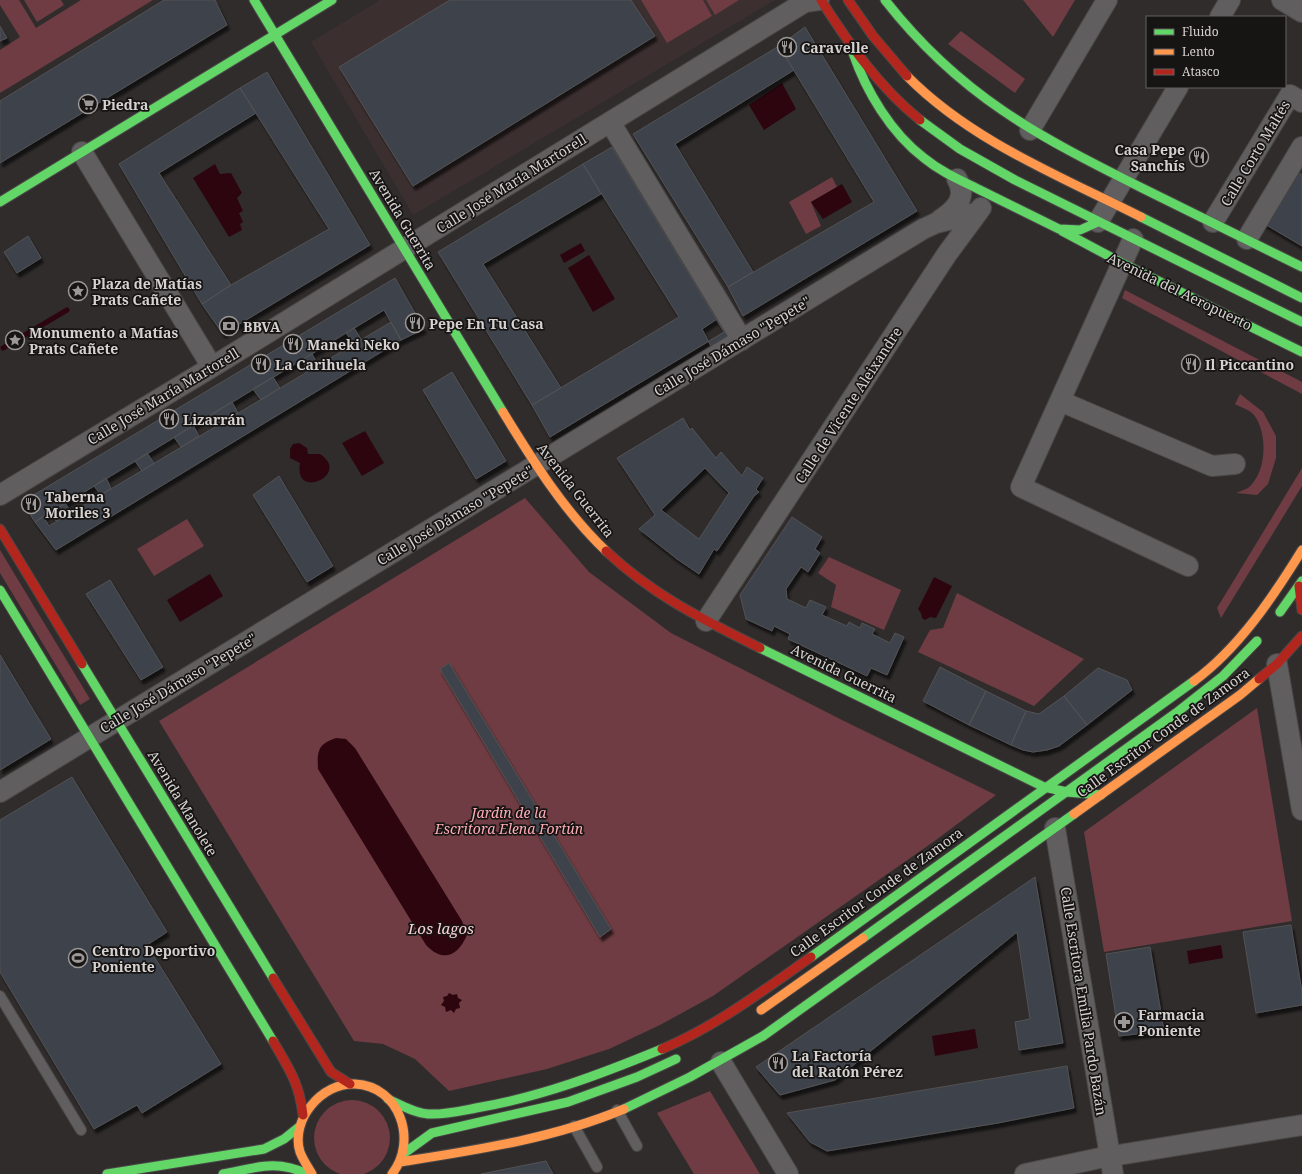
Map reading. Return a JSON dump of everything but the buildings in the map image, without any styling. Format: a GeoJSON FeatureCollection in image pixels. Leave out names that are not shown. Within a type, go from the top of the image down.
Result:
{"type":"FeatureCollection","features":[{"type":"Feature","properties":{"kind":"main road","name":"Avenida Guerrita"},"geometry":{"type":"LineString","coordinates":[[254,0],[536,466],[592,537],[628,571],[673,603],[706,621],[1044,787],[1067,792],[1101,795]]}},
{"type":"Feature","properties":{"kind":"main road"},"geometry":{"type":"LineString","coordinates":[[0,202],[332,0]]}},
{"type":"Feature","properties":{"kind":"main road","name":"Avenida del Aeropuerto"},"geometry":{"type":"LineString","coordinates":[[820,0],[851,48],[887,90],[927,125],[948,140],[976,158],[1037,192],[1302,322]]}},
{"type":"Feature","properties":{"kind":"main road"},"geometry":{"type":"LineString","coordinates":[[848,0],[872,35],[908,76],[948,112],[970,127],[1019,155],[1110,202],[1302,298]]}},
{"type":"Feature","properties":{"kind":"main road"},"geometry":{"type":"LineString","coordinates":[[885,0],[922,47],[946,70],[971,90],[1030,130],[1062,148],[1302,267]]}},
{"type":"Feature","properties":{"kind":"main road","name":"Avenida del Aeropuerto"},"geometry":{"type":"LineString","coordinates":[[851,48],[861,76],[887,118],[901,136],[932,166],[1059,229],[1122,263],[1302,352]]}},
{"type":"Feature","properties":{"kind":"main road","name":"Avenida del Aeropuerto"},"geometry":{"type":"LineString","coordinates":[[1059,229],[1082,230],[1091,228],[1098,222]]}},
{"type":"Feature","properties":{"kind":"main road","name":"Avenida Manolete"},"geometry":{"type":"LineString","coordinates":[[0,529],[322,1058],[331,1072],[350,1084]]}},
{"type":"Feature","properties":{"kind":"main road","name":"Calle Escritor Conde de Zamora"},"geometry":{"type":"LineString","coordinates":[[388,1099],[416,1112],[428,1114],[477,1108],[567,1086],[632,1063],[666,1047],[718,1019],[770,985],[1044,787],[1177,694],[1220,658],[1264,610],[1302,550]]}},
{"type":"Feature","properties":{"kind":"main road"},"geometry":{"type":"LineString","coordinates":[[1301,583],[1302,610]]}},
{"type":"Feature","properties":{"kind":"main road"},"geometry":{"type":"LineString","coordinates":[[1272,622],[1301,583]]}},
{"type":"Feature","properties":{"kind":"main road"},"geometry":{"type":"LineString","coordinates":[[0,590],[88,738],[199,917],[294,1075],[300,1092],[303,1115]]}},
{"type":"Feature","properties":{"kind":"main road","name":"Calle Escritor Conde de Zamora"},"geometry":{"type":"LineString","coordinates":[[755,1014],[814,974],[1211,687],[1234,666],[1262,634]]}},
{"type":"Feature","properties":{"kind":"main road","name":"Calle Escritor Conde de Zamora"},"geometry":{"type":"LineString","coordinates":[[397,1167],[506,1143],[574,1126],[669,1088],[721,1062],[763,1036],[1240,695],[1277,664],[1302,636]]}},
{"type":"Feature","properties":{"kind":"main road"},"geometry":{"type":"LineString","coordinates":[[397,1167],[432,1133],[568,1102],[638,1077],[686,1054]]}},
{"type":"Feature","properties":{"kind":"main road"},"geometry":{"type":"LineString","coordinates":[[312,1174],[300,1154],[298,1140],[299,1126],[303,1115],[311,1103],[322,1093],[335,1087],[350,1084],[377,1090],[398,1110],[404,1124],[406,1139],[397,1167]]}},
{"type":"Feature","properties":{"kind":"main road"},"geometry":{"type":"LineString","coordinates":[[107,1174],[264,1148],[284,1139],[299,1126]]}},
{"type":"Feature","properties":{"kind":"main road"},"geometry":{"type":"LineString","coordinates":[[223,1174],[274,1165],[292,1167],[307,1174]]}},
{"type":"Feature","properties":{"kind":"street","name":"Calle José María Martorell"},"geometry":{"type":"LineString","coordinates":[[0,495],[212,367],[805,2],[820,0]]}},
{"type":"Feature","properties":{"kind":"street"},"geometry":{"type":"LineString","coordinates":[[1030,130],[1107,0]]}},
{"type":"Feature","properties":{"kind":"street"},"geometry":{"type":"LineString","coordinates":[[1221,16],[1230,0]]}},
{"type":"Feature","properties":{"kind":"street"},"geometry":{"type":"LineString","coordinates":[[1282,0],[1302,12]]}},
{"type":"Feature","properties":{"kind":"street"},"geometry":{"type":"LineString","coordinates":[[1098,222],[1177,88]]}},
{"type":"Feature","properties":{"kind":"street","name":"Calle Corto Maltés"},"geometry":{"type":"LineString","coordinates":[[1213,222],[1290,95],[1302,102]]}},
{"type":"Feature","properties":{"kind":"street"},"geometry":{"type":"LineString","coordinates":[[610,122],[742,340]]}},
{"type":"Feature","properties":{"kind":"street"},"geometry":{"type":"LineString","coordinates":[[1247,239],[1302,147]]}},
{"type":"Feature","properties":{"kind":"street"},"geometry":{"type":"LineString","coordinates":[[82,152],[212,367]]}},
{"type":"Feature","properties":{"kind":"street"},"geometry":{"type":"LineString","coordinates":[[936,223],[950,213],[960,202],[961,189],[957,179]]}},
{"type":"Feature","properties":{"kind":"street","name":"Calle de Vicente Aleixandre"},"geometry":{"type":"LineString","coordinates":[[706,621],[947,254],[976,213],[989,203],[1000,201]]}},
{"type":"Feature","properties":{"kind":"street","name":"Calle José Dámaso \"Pepete\""},"geometry":{"type":"LineString","coordinates":[[0,792],[923,229],[936,223],[976,213]]}},
{"type":"Feature","properties":{"kind":"street"},"geometry":{"type":"LineString","coordinates":[[1133,239],[1021,487],[1041,498],[1188,566]]}},
{"type":"Feature","properties":{"kind":"street"},"geometry":{"type":"LineString","coordinates":[[1060,402],[1212,466],[1235,464]]}},
{"type":"Feature","properties":{"kind":"street"},"geometry":{"type":"LineString","coordinates":[[1277,664],[1302,810]]}},
{"type":"Feature","properties":{"kind":"street","name":"Calle Escritora Emilia Pardo Bazán"},"geometry":{"type":"LineString","coordinates":[[1055,828],[1112,1165]]}},
{"type":"Feature","properties":{"kind":"street"},"geometry":{"type":"LineString","coordinates":[[721,1062],[788,1174]]}},
{"type":"Feature","properties":{"kind":"street"},"geometry":{"type":"LineString","coordinates":[[1025,1174],[1112,1165],[1302,1126]]}},
{"type":"Feature","properties":{"kind":"lane"},"geometry":{"type":"LineString","coordinates":[[0,996],[81,1130]]}},
{"type":"Feature","properties":{"kind":"lane"},"geometry":{"type":"LineString","coordinates":[[617,1110],[637,1146]]}},
{"type":"Feature","properties":{"kind":"lane"},"geometry":{"type":"LineString","coordinates":[[574,1126],[597,1167]]}},
{"type":"Feature","properties":{"kind":"shaded area"},"geometry":{"type":"Polygon","coordinates":[[[380,0],[775,0],[413,215],[311,42],[380,0]]]}},
{"type":"Feature","properties":{"kind":"green space"},"geometry":{"type":"Polygon","coordinates":[[[0,0],[19,0],[36,28],[81,0],[153,0],[0,93],[0,50],[20,37],[0,5],[0,0]]]}},
{"type":"Feature","properties":{"kind":"green space"},"geometry":{"type":"Polygon","coordinates":[[[24,0],[61,0],[64,5],[37,22],[24,0]]]}},
{"type":"Feature","properties":{"kind":"green space"},"geometry":{"type":"Polygon","coordinates":[[[641,0],[703,0],[712,16],[667,43],[641,0]]]}},
{"type":"Feature","properties":{"kind":"green space"},"geometry":{"type":"Polygon","coordinates":[[[706,0],[739,0],[715,15],[706,0]]]}},
{"type":"Feature","properties":{"kind":"green space"},"geometry":{"type":"Polygon","coordinates":[[[1023,0],[1075,0],[1053,37],[1023,0]]]}},
{"type":"Feature","properties":{"kind":"green space"},"geometry":{"type":"Polygon","coordinates":[[[961,31],[1025,79],[1015,93],[948,44],[961,31]]]}},
{"type":"Feature","properties":{"kind":"green space"},"geometry":{"type":"Polygon","coordinates":[[[832,177],[837,187],[811,202],[821,226],[806,234],[789,202],[832,177]]]}},
{"type":"Feature","properties":{"kind":"green space"},"geometry":{"type":"Polygon","coordinates":[[[1125,290],[1302,382],[1302,394],[1122,298],[1125,290]]]}},
{"type":"Feature","properties":{"kind":"green space"},"geometry":{"type":"Polygon","coordinates":[[[1240,394],[1263,412],[1276,436],[1276,458],[1268,484],[1257,495],[1236,493],[1248,488],[1254,481],[1259,473],[1263,453],[1262,432],[1259,423],[1252,413],[1235,404],[1240,394]]]}},
{"type":"Feature","properties":{"kind":"green space"},"geometry":{"type":"Polygon","coordinates":[[[1302,468],[1302,486],[1221,618],[1217,608],[1302,468]]]}},
{"type":"Feature","properties":{"kind":"green space","name":"Jardín de la Escritora Elena Fortún"},"geometry":{"type":"Polygon","coordinates":[[[525,498],[589,572],[671,633],[842,720],[996,795],[936,840],[713,996],[660,1025],[609,1049],[547,1069],[449,1091],[415,1059],[383,1044],[354,1041],[159,721],[525,498]]]}},
{"type":"Feature","properties":{"kind":"green space"},"geometry":{"type":"Polygon","coordinates":[[[187,519],[204,546],[154,576],[137,549],[187,519]]]}},
{"type":"Feature","properties":{"kind":"green space"},"geometry":{"type":"Polygon","coordinates":[[[0,550],[90,699],[80,705],[0,573],[0,550]]]}},
{"type":"Feature","properties":{"kind":"green space"},"geometry":{"type":"Polygon","coordinates":[[[829,557],[901,590],[884,630],[831,607],[836,585],[818,573],[829,557]]]}},
{"type":"Feature","properties":{"kind":"green space"},"geometry":{"type":"Polygon","coordinates":[[[957,593],[1084,659],[1034,706],[918,652],[930,630],[943,628],[957,593]]]}},
{"type":"Feature","properties":{"kind":"green space"},"geometry":{"type":"Polygon","coordinates":[[[1257,708],[1292,921],[1104,952],[1084,832],[1257,708]]]}},
{"type":"Feature","properties":{"kind":"green space"},"geometry":{"type":"Polygon","coordinates":[[[710,1091],[760,1174],[694,1174],[657,1113],[710,1091]]]}},
{"type":"Feature","properties":{"kind":"green space"},"geometry":{"type":"Polygon","coordinates":[[[352,1100],[367,1103],[379,1111],[387,1123],[389,1131],[389,1145],[384,1159],[373,1170],[359,1175],[345,1175],[331,1170],[320,1159],[317,1153],[314,1138],[317,1123],[325,1111],[337,1103],[352,1100]]]}},
{"type":"Feature","properties":{"kind":"water"},"geometry":{"type":"Polygon","coordinates":[[[782,83],[796,109],[764,130],[749,105],[782,83]]]}},
{"type":"Feature","properties":{"kind":"water"},"geometry":{"type":"Polygon","coordinates":[[[215,164],[220,174],[231,173],[242,193],[237,198],[243,211],[239,213],[243,222],[240,224],[242,230],[229,237],[193,178],[215,164]]]}},
{"type":"Feature","properties":{"kind":"water"},"geometry":{"type":"Polygon","coordinates":[[[842,184],[852,202],[823,219],[811,202],[842,184]]]}},
{"type":"Feature","properties":{"kind":"water"},"geometry":{"type":"Polygon","coordinates":[[[581,243],[585,251],[564,263],[560,255],[581,243]]]}},
{"type":"Feature","properties":{"kind":"water"},"geometry":{"type":"Polygon","coordinates":[[[589,255],[615,299],[593,312],[568,268],[589,255]]]}},
{"type":"Feature","properties":{"kind":"water"},"geometry":{"type":"Polygon","coordinates":[[[365,431],[384,463],[362,476],[342,443],[365,431]]]}},
{"type":"Feature","properties":{"kind":"water"},"geometry":{"type":"Polygon","coordinates":[[[299,443],[307,448],[308,454],[320,454],[328,462],[329,470],[326,476],[319,481],[305,481],[300,474],[300,463],[290,458],[290,449],[293,444],[299,443]]]}},
{"type":"Feature","properties":{"kind":"water"},"geometry":{"type":"Polygon","coordinates":[[[210,574],[223,596],[180,622],[167,600],[210,574]]]}},
{"type":"Feature","properties":{"kind":"water"},"geometry":{"type":"Polygon","coordinates":[[[934,577],[952,586],[936,618],[930,617],[925,620],[922,618],[918,609],[934,577]]]}},
{"type":"Feature","properties":{"kind":"water","name":"Los lagos"},"geometry":{"type":"Polygon","coordinates":[[[336,738],[346,739],[355,748],[462,921],[467,935],[459,948],[450,955],[438,954],[426,945],[318,769],[320,749],[325,743],[336,738]]]}},
{"type":"Feature","properties":{"kind":"water"},"geometry":{"type":"Polygon","coordinates":[[[1221,945],[1223,958],[1189,964],[1187,951],[1221,945]]]}},
{"type":"Feature","properties":{"kind":"water"},"geometry":{"type":"Polygon","coordinates":[[[449,993],[453,995],[457,994],[458,998],[462,1000],[459,1003],[460,1008],[456,1009],[454,1013],[451,1010],[446,1012],[445,1007],[441,1005],[444,1001],[443,997],[447,996],[449,993]]]}},
{"type":"Feature","properties":{"kind":"water"},"geometry":{"type":"Polygon","coordinates":[[[975,1029],[978,1048],[935,1056],[932,1036],[975,1029]]]}},
{"type":"Feature","properties":{"kind":"waterway"},"geometry":{"type":"LineString","coordinates":[[3,348],[67,310]]}},
{"type":"Feature","properties":{"kind":"traffic: fast"},"geometry":{"type":"LineString","coordinates":[[254,0],[503,412]]}},
{"type":"Feature","properties":{"kind":"traffic: fast"},"geometry":{"type":"LineString","coordinates":[[0,202],[332,0]]}},
{"type":"Feature","properties":{"kind":"traffic: fast"},"geometry":{"type":"LineString","coordinates":[[885,0],[913,34],[942,63],[1003,111],[1069,151],[1302,267]]}},
{"type":"Feature","properties":{"kind":"traffic: fast"},"geometry":{"type":"LineString","coordinates":[[853,53],[872,96],[890,124],[912,148],[930,163],[944,172],[1059,229],[1080,230],[1098,222]]}},
{"type":"Feature","properties":{"kind":"traffic: fast"},"geometry":{"type":"LineString","coordinates":[[920,120],[960,149],[1015,180],[1302,322]]}},
{"type":"Feature","properties":{"kind":"traffic: fast"},"geometry":{"type":"LineString","coordinates":[[1141,217],[1302,298]]}},
{"type":"Feature","properties":{"kind":"traffic: fast"},"geometry":{"type":"LineString","coordinates":[[1062,231],[1122,263],[1302,352]]}},
{"type":"Feature","properties":{"kind":"traffic: fast"},"geometry":{"type":"LineString","coordinates":[[1280,612],[1302,581]]}},
{"type":"Feature","properties":{"kind":"traffic: fast"},"geometry":{"type":"LineString","coordinates":[[0,590],[273,1041]]}},
{"type":"Feature","properties":{"kind":"traffic: fast"},"geometry":{"type":"LineString","coordinates":[[863,938],[1176,713],[1223,676],[1257,641]]}},
{"type":"Feature","properties":{"kind":"traffic: fast"},"geometry":{"type":"LineString","coordinates":[[760,648],[1044,787],[1067,792],[1101,795]]}},
{"type":"Feature","properties":{"kind":"traffic: fast"},"geometry":{"type":"LineString","coordinates":[[82,664],[273,978]]}},
{"type":"Feature","properties":{"kind":"traffic: fast"},"geometry":{"type":"LineString","coordinates":[[811,957],[1194,681]]}},
{"type":"Feature","properties":{"kind":"traffic: fast"},"geometry":{"type":"LineString","coordinates":[[624,1109],[690,1077],[763,1036],[1074,814]]}},
{"type":"Feature","properties":{"kind":"traffic: fast"},"geometry":{"type":"LineString","coordinates":[[388,1099],[418,1112],[428,1114],[458,1111],[524,1098],[593,1076],[662,1049]]}},
{"type":"Feature","properties":{"kind":"traffic: fast"},"geometry":{"type":"LineString","coordinates":[[403,1154],[432,1133],[568,1102],[637,1077],[676,1059]]}},
{"type":"Feature","properties":{"kind":"traffic: fast"},"geometry":{"type":"LineString","coordinates":[[107,1174],[264,1149],[284,1139],[299,1127]]}},
{"type":"Feature","properties":{"kind":"traffic: fast"},"geometry":{"type":"LineString","coordinates":[[223,1174],[265,1166],[296,1169],[307,1174]]}},
{"type":"Feature","properties":{"kind":"traffic: slow"},"geometry":{"type":"LineString","coordinates":[[907,76],[932,99],[959,120],[988,138],[1048,172],[1141,217]]}},
{"type":"Feature","properties":{"kind":"traffic: slow"},"geometry":{"type":"LineString","coordinates":[[503,412],[550,485],[576,519],[606,551]]}},
{"type":"Feature","properties":{"kind":"traffic: slow"},"geometry":{"type":"LineString","coordinates":[[1194,681],[1226,653],[1254,621],[1302,550]]}},
{"type":"Feature","properties":{"kind":"traffic: slow"},"geometry":{"type":"LineString","coordinates":[[1074,814],[1240,695],[1259,679]]}},
{"type":"Feature","properties":{"kind":"traffic: slow"},"geometry":{"type":"LineString","coordinates":[[761,1010],[863,938]]}},
{"type":"Feature","properties":{"kind":"traffic: slow"},"geometry":{"type":"LineString","coordinates":[[312,1174],[300,1152],[298,1140],[304,1116],[311,1105],[320,1096],[331,1089],[343,1085],[355,1084],[371,1087],[383,1094],[393,1105],[400,1117],[404,1132],[404,1146],[400,1161],[392,1174]]}},
{"type":"Feature","properties":{"kind":"traffic: slow"},"geometry":{"type":"LineString","coordinates":[[400,1162],[485,1148],[542,1136],[624,1109]]}},
{"type":"Feature","properties":{"kind":"traffic: jam"},"geometry":{"type":"LineString","coordinates":[[821,0],[854,49],[878,79],[891,94],[920,120]]}},
{"type":"Feature","properties":{"kind":"traffic: jam"},"geometry":{"type":"LineString","coordinates":[[848,0],[873,36],[907,76]]}},
{"type":"Feature","properties":{"kind":"traffic: jam"},"geometry":{"type":"LineString","coordinates":[[0,529],[82,664]]}},
{"type":"Feature","properties":{"kind":"traffic: jam"},"geometry":{"type":"LineString","coordinates":[[606,551],[642,581],[679,606],[760,648]]}},
{"type":"Feature","properties":{"kind":"traffic: jam"},"geometry":{"type":"LineString","coordinates":[[1299,586],[1302,610]]}},
{"type":"Feature","properties":{"kind":"traffic: jam"},"geometry":{"type":"LineString","coordinates":[[1259,679],[1277,664],[1302,636]]}},
{"type":"Feature","properties":{"kind":"traffic: jam"},"geometry":{"type":"LineString","coordinates":[[662,1049],[720,1019],[811,957]]}},
{"type":"Feature","properties":{"kind":"traffic: jam"},"geometry":{"type":"LineString","coordinates":[[273,978],[331,1072],[350,1084]]}},
{"type":"Feature","properties":{"kind":"traffic: jam"},"geometry":{"type":"LineString","coordinates":[[273,1041],[296,1084],[303,1115]]}},
{"type":"Feature","properties":{"kind":"place","name":"Caravelle"},"geometry":{"type":"Point","coordinates":[787,47]}},
{"type":"Feature","properties":{"kind":"place","name":"Piedra"},"geometry":{"type":"Point","coordinates":[88,104]}},
{"type":"Feature","properties":{"kind":"place","name":"Casa Pepe Sanchís"},"geometry":{"type":"Point","coordinates":[1199,157]}},
{"type":"Feature","properties":{"kind":"place","name":"Plaza de Matías Prats Cañete"},"geometry":{"type":"Point","coordinates":[78,291]}},
{"type":"Feature","properties":{"kind":"place","name":"Pepe En Tu Casa"},"geometry":{"type":"Point","coordinates":[415,323]}},
{"type":"Feature","properties":{"kind":"place","name":"BBVA"},"geometry":{"type":"Point","coordinates":[229,326]}},
{"type":"Feature","properties":{"kind":"place","name":"Monumento a Matías Prats Cañete"},"geometry":{"type":"Point","coordinates":[15,340]}},
{"type":"Feature","properties":{"kind":"place","name":"Maneki Neko"},"geometry":{"type":"Point","coordinates":[293,344]}},
{"type":"Feature","properties":{"kind":"place","name":"La Carihuela"},"geometry":{"type":"Point","coordinates":[261,364]}},
{"type":"Feature","properties":{"kind":"place","name":"Il Piccantino"},"geometry":{"type":"Point","coordinates":[1191,364]}},
{"type":"Feature","properties":{"kind":"place","name":"Lizarrán"},"geometry":{"type":"Point","coordinates":[169,419]}},
{"type":"Feature","properties":{"kind":"place","name":"Taberna Moriles 3"},"geometry":{"type":"Point","coordinates":[31,504]}},
{"type":"Feature","properties":{"kind":"place","name":"Centro Deportivo Poniente"},"geometry":{"type":"Point","coordinates":[78,958]}},
{"type":"Feature","properties":{"kind":"place","name":"Farmacia Poniente"},"geometry":{"type":"Point","coordinates":[1124,1022]}},
{"type":"Feature","properties":{"kind":"place","name":"La Factoría del Ratón Pérez"},"geometry":{"type":"Point","coordinates":[778,1063]}}]}
